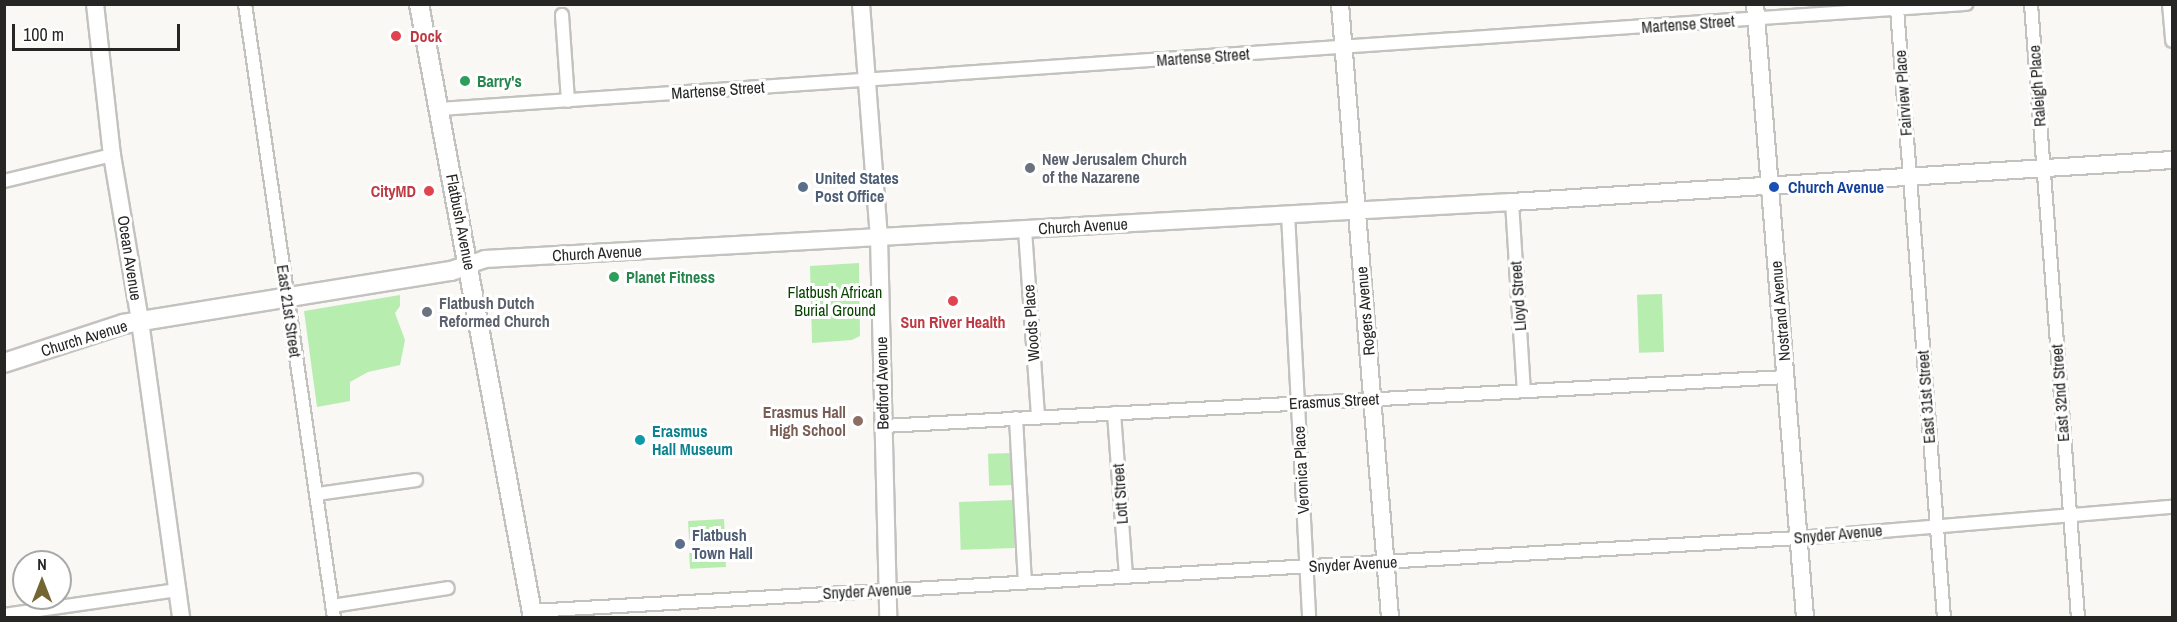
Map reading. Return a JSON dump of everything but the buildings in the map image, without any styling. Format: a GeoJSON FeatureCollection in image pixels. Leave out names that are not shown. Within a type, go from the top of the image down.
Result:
{"type":"FeatureCollection","features":[{"type":"Feature","properties":{"kind":"main road","name":"Ocean Avenue"},"geometry":{"type":"LineString","coordinates":[[95,4],[112,155],[140,321],[181,618]]}},
{"type":"Feature","properties":{"kind":"main road","name":"Flatbush Avenue"},"geometry":{"type":"LineString","coordinates":[[419,4],[533,614]]}},
{"type":"Feature","properties":{"kind":"main road","name":"Bedford Avenue"},"geometry":{"type":"LineString","coordinates":[[861,4],[879,237],[888,618]]}},
{"type":"Feature","properties":{"kind":"main road","name":"Rogers Avenue"},"geometry":{"type":"LineString","coordinates":[[1340,4],[1390,618]]}},
{"type":"Feature","properties":{"kind":"main road","name":"Nostrand Avenue"},"geometry":{"type":"LineString","coordinates":[[1755,12],[1805,618]]}},
{"type":"Feature","properties":{"kind":"main road","name":"Church Avenue"},"geometry":{"type":"LineString","coordinates":[[4,363],[123,324],[451,271],[485,259],[1512,202],[2172,160]]}},
{"type":"Feature","properties":{"kind":"street","name":"East 21st Street"},"geometry":{"type":"LineString","coordinates":[[245,4],[333,612]]}},
{"type":"Feature","properties":{"kind":"street","name":"Martense Street"},"geometry":{"type":"LineString","coordinates":[[440,109],[1343,47],[1755,12],[1898,9],[1966,4]]}},
{"type":"Feature","properties":{"kind":"street","name":"Raleigh Place"},"geometry":{"type":"LineString","coordinates":[[2031,4],[2043,168]]}},
{"type":"Feature","properties":{"kind":"street"},"geometry":{"type":"LineString","coordinates":[[2169,4],[2172,41]]}},
{"type":"Feature","properties":{"kind":"street","name":"Fairview Place"},"geometry":{"type":"LineString","coordinates":[[1898,9],[1909,176]]}},
{"type":"Feature","properties":{"kind":"street"},"geometry":{"type":"LineString","coordinates":[[562,15],[568,101]]}},
{"type":"Feature","properties":{"kind":"street"},"geometry":{"type":"LineString","coordinates":[[4,181],[112,155]]}},
{"type":"Feature","properties":{"kind":"street","name":"East 32nd Street"},"geometry":{"type":"LineString","coordinates":[[2043,168],[2078,618]]}},
{"type":"Feature","properties":{"kind":"street","name":"East 31st Street"},"geometry":{"type":"LineString","coordinates":[[1909,176],[1944,618]]}},
{"type":"Feature","properties":{"kind":"street","name":"Lloyd Street"},"geometry":{"type":"LineString","coordinates":[[1512,202],[1524,391]]}},
{"type":"Feature","properties":{"kind":"street","name":"Veronica Place"},"geometry":{"type":"LineString","coordinates":[[1288,214],[1309,618]]}},
{"type":"Feature","properties":{"kind":"street","name":"Woods Place"},"geometry":{"type":"LineString","coordinates":[[1025,230],[1038,417]]}},
{"type":"Feature","properties":{"kind":"street","name":"Erasmus Street"},"geometry":{"type":"LineString","coordinates":[[884,426],[1785,377]]}},
{"type":"Feature","properties":{"kind":"street","name":"Lott Street"},"geometry":{"type":"LineString","coordinates":[[1114,413],[1126,576]]}},
{"type":"Feature","properties":{"kind":"street"},"geometry":{"type":"LineString","coordinates":[[1016,418],[1025,582]]}},
{"type":"Feature","properties":{"kind":"street"},"geometry":{"type":"LineString","coordinates":[[316,494],[416,480]]}},
{"type":"Feature","properties":{"kind":"street","name":"Snyder Avenue"},"geometry":{"type":"LineString","coordinates":[[533,614],[888,590],[1799,538],[2172,507]]}},
{"type":"Feature","properties":{"kind":"street"},"geometry":{"type":"LineString","coordinates":[[333,612],[448,588]]}},
{"type":"Feature","properties":{"kind":"street"},"geometry":{"type":"LineString","coordinates":[[7,616],[177,590]]}},
{"type":"Feature","properties":{"kind":"green space","name":"Flatbush African Burial Ground"},"geometry":{"type":"Polygon","coordinates":[[[859,263],[860,336],[852,340],[812,343],[810,266],[859,263]]]}},
{"type":"Feature","properties":{"kind":"green space"},"geometry":{"type":"Polygon","coordinates":[[[1662,294],[1664,352],[1639,353],[1637,295],[1662,294]]]}},
{"type":"Feature","properties":{"kind":"green space"},"geometry":{"type":"Polygon","coordinates":[[[400,295],[400,306],[395,313],[405,340],[400,365],[368,372],[350,382],[350,401],[317,407],[304,311],[400,295]]]}},
{"type":"Feature","properties":{"kind":"green space"},"geometry":{"type":"Polygon","coordinates":[[[1013,453],[1014,485],[989,486],[988,454],[1013,453]]]}},
{"type":"Feature","properties":{"kind":"green space"},"geometry":{"type":"Polygon","coordinates":[[[1013,500],[1015,548],[961,550],[959,502],[1013,500]]]}},
{"type":"Feature","properties":{"kind":"green space"},"geometry":{"type":"Polygon","coordinates":[[[724,519],[725,538],[689,540],[688,521],[724,519]]]}},
{"type":"Feature","properties":{"kind":"green space"},"geometry":{"type":"Polygon","coordinates":[[[725,548],[726,567],[690,569],[689,550],[725,548]]]}},
{"type":"Feature","properties":{"kind":"place","name":"Dock"},"geometry":{"type":"Point","coordinates":[396,36]}},
{"type":"Feature","properties":{"kind":"place","name":"Barry's"},"geometry":{"type":"Point","coordinates":[465,81]}},
{"type":"Feature","properties":{"kind":"place","name":"New Jerusalem Church of the Nazarene"},"geometry":{"type":"Point","coordinates":[1030,168]}},
{"type":"Feature","properties":{"kind":"place","name":"United States Post Office"},"geometry":{"type":"Point","coordinates":[803,187]}},
{"type":"Feature","properties":{"kind":"place","name":"Church Avenue"},"geometry":{"type":"Point","coordinates":[1774,187]}},
{"type":"Feature","properties":{"kind":"place","name":"CityMD"},"geometry":{"type":"Point","coordinates":[429,191]}},
{"type":"Feature","properties":{"kind":"place","name":"Planet Fitness"},"geometry":{"type":"Point","coordinates":[614,277]}},
{"type":"Feature","properties":{"kind":"place","name":"Sun River Health"},"geometry":{"type":"Point","coordinates":[953,301]}},
{"type":"Feature","properties":{"kind":"place","name":"Flatbush Dutch Reformed Church"},"geometry":{"type":"Point","coordinates":[427,312]}},
{"type":"Feature","properties":{"kind":"place","name":"Erasmus Hall High School"},"geometry":{"type":"Point","coordinates":[858,421]}},
{"type":"Feature","properties":{"kind":"place","name":"Erasmus Hall Museum"},"geometry":{"type":"Point","coordinates":[640,440]}},
{"type":"Feature","properties":{"kind":"place","name":"Flatbush Town Hall"},"geometry":{"type":"Point","coordinates":[680,544]}}]}
